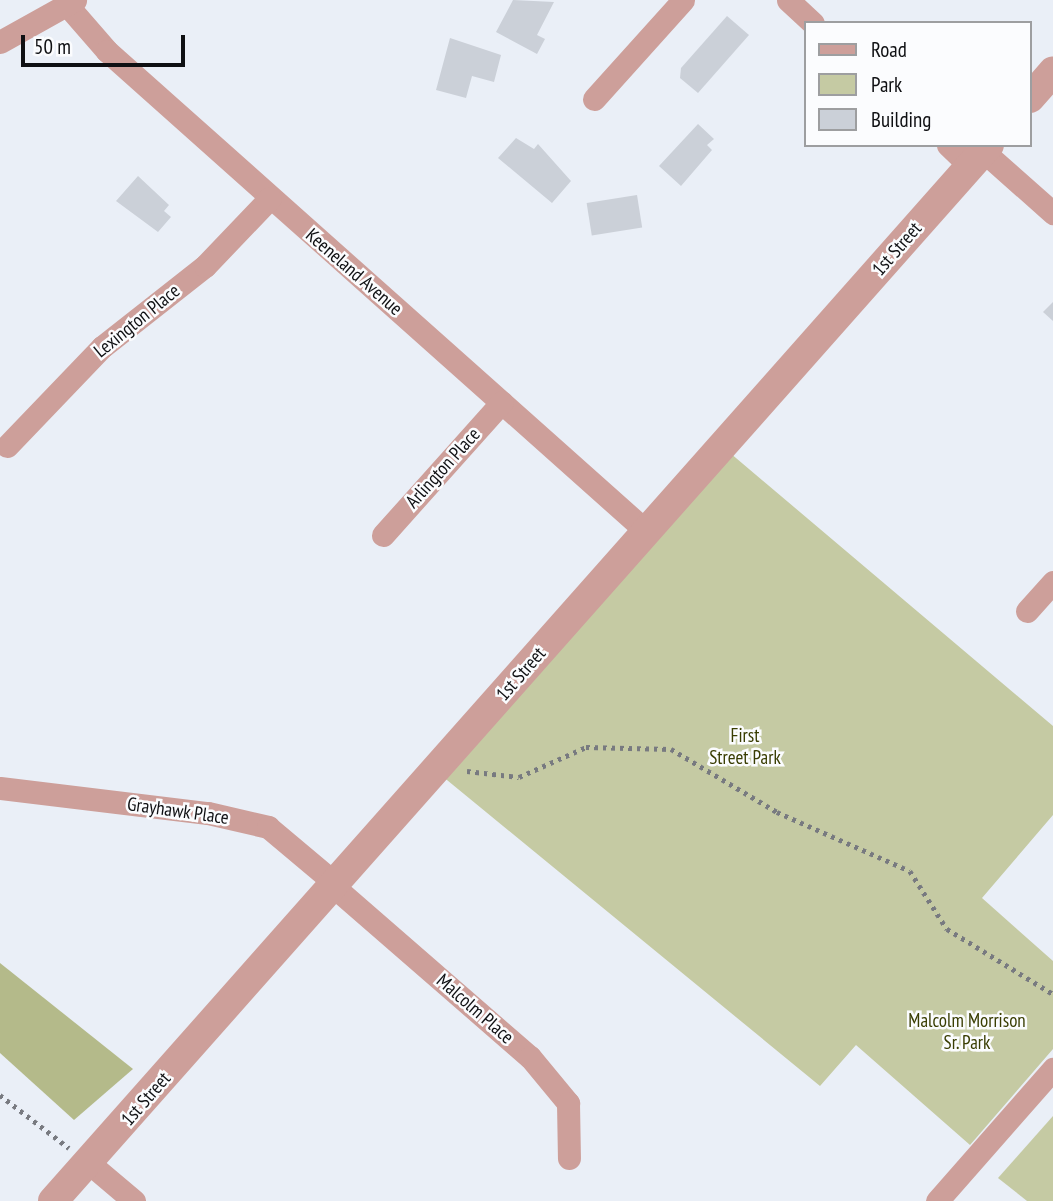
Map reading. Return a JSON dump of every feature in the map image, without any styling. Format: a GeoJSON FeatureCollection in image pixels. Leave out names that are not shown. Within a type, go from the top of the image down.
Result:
{"type":"FeatureCollection","features":[{"type":"Feature","properties":{"kind":"street"},"geometry":{"type":"LineString","coordinates":[[594,100],[682,0]]}},
{"type":"Feature","properties":{"kind":"street"},"geometry":{"type":"LineString","coordinates":[[788,0],[811,21]]}},
{"type":"Feature","properties":{"kind":"street"},"geometry":{"type":"LineString","coordinates":[[0,42],[71,2]]}},
{"type":"Feature","properties":{"kind":"street","name":"Keeneland Avenue"},"geometry":{"type":"LineString","coordinates":[[71,2],[107,51],[647,532]]}},
{"type":"Feature","properties":{"kind":"street"},"geometry":{"type":"LineString","coordinates":[[1032,96],[1053,72]]}},
{"type":"Feature","properties":{"kind":"street"},"geometry":{"type":"LineString","coordinates":[[955,147],[981,154],[1053,213]]}},
{"type":"Feature","properties":{"kind":"street","name":"1st Street"},"geometry":{"type":"LineString","coordinates":[[53,1201],[981,154]]}},
{"type":"Feature","properties":{"kind":"street","name":"Lexington Place"},"geometry":{"type":"LineString","coordinates":[[6,446],[102,346],[205,266],[270,198]]}},
{"type":"Feature","properties":{"kind":"street","name":"Arlington Place"},"geometry":{"type":"LineString","coordinates":[[383,535],[502,402]]}},
{"type":"Feature","properties":{"kind":"street"},"geometry":{"type":"LineString","coordinates":[[1027,611],[1053,582]]}},
{"type":"Feature","properties":{"kind":"street","name":"Grayhawk Place"},"geometry":{"type":"LineString","coordinates":[[0,788],[208,813],[268,827],[334,885]]}},
{"type":"Feature","properties":{"kind":"street","name":"Malcolm Place"},"geometry":{"type":"LineString","coordinates":[[334,885],[530,1057],[568,1103],[569,1158]]}},
{"type":"Feature","properties":{"kind":"street"},"geometry":{"type":"LineString","coordinates":[[937,1201],[1053,1069]]}},
{"type":"Feature","properties":{"kind":"street"},"geometry":{"type":"LineString","coordinates":[[89,1163],[134,1201]]}},
{"type":"Feature","properties":{"kind":"path"},"geometry":{"type":"LineString","coordinates":[[438,768],[519,777],[586,747],[671,749],[777,813],[910,871],[947,929],[1053,994]]}},
{"type":"Feature","properties":{"kind":"path"},"geometry":{"type":"LineString","coordinates":[[0,1095],[89,1163]]}},
{"type":"Feature","properties":{"kind":"green space","name":"First Street Park"},"geometry":{"type":"Polygon","coordinates":[[[723,447],[1053,726],[1053,815],[982,898],[1053,961],[1053,1049],[970,1145],[856,1045],[820,1086],[436,771],[723,447]]]}},
{"type":"Feature","properties":{"kind":"green space"},"geometry":{"type":"Polygon","coordinates":[[[0,963],[133,1069],[74,1120],[0,1053],[0,963]]]}},
{"type":"Feature","properties":{"kind":"green space"},"geometry":{"type":"Polygon","coordinates":[[[1053,1116],[1053,1201],[1027,1201],[998,1178],[1053,1116]]]}},
{"type":"Feature","properties":{"kind":"building"},"geometry":{"type":"Polygon","coordinates":[[[513,0],[554,2],[537,35],[545,39],[537,54],[496,32],[513,0]]]}},
{"type":"Feature","properties":{"kind":"building"},"geometry":{"type":"Polygon","coordinates":[[[727,16],[749,35],[698,93],[680,78],[681,68],[727,16]]]}},
{"type":"Feature","properties":{"kind":"building"},"geometry":{"type":"Polygon","coordinates":[[[450,38],[501,55],[494,82],[472,76],[466,98],[436,90],[450,38]]]}},
{"type":"Feature","properties":{"kind":"building"},"geometry":{"type":"Polygon","coordinates":[[[698,124],[714,139],[707,145],[712,150],[681,186],[659,166],[698,124]]]}},
{"type":"Feature","properties":{"kind":"building"},"geometry":{"type":"Polygon","coordinates":[[[516,138],[534,149],[538,144],[571,181],[552,203],[498,158],[516,138]]]}},
{"type":"Feature","properties":{"kind":"building"},"geometry":{"type":"Polygon","coordinates":[[[138,176],[169,205],[164,211],[171,217],[158,232],[116,201],[138,176]]]}},
{"type":"Feature","properties":{"kind":"building"},"geometry":{"type":"Polygon","coordinates":[[[637,195],[642,228],[592,236],[587,203],[637,195]]]}},
{"type":"Feature","properties":{"kind":"building"},"geometry":{"type":"Polygon","coordinates":[[[1053,302],[1053,321],[1043,312],[1053,302]]]}},
{"type":"Feature","properties":{"kind":"park label","name":"Malcolm Morrison Sr. Park"},"geometry":{"type":"Point","coordinates":[967,1032]}}]}
